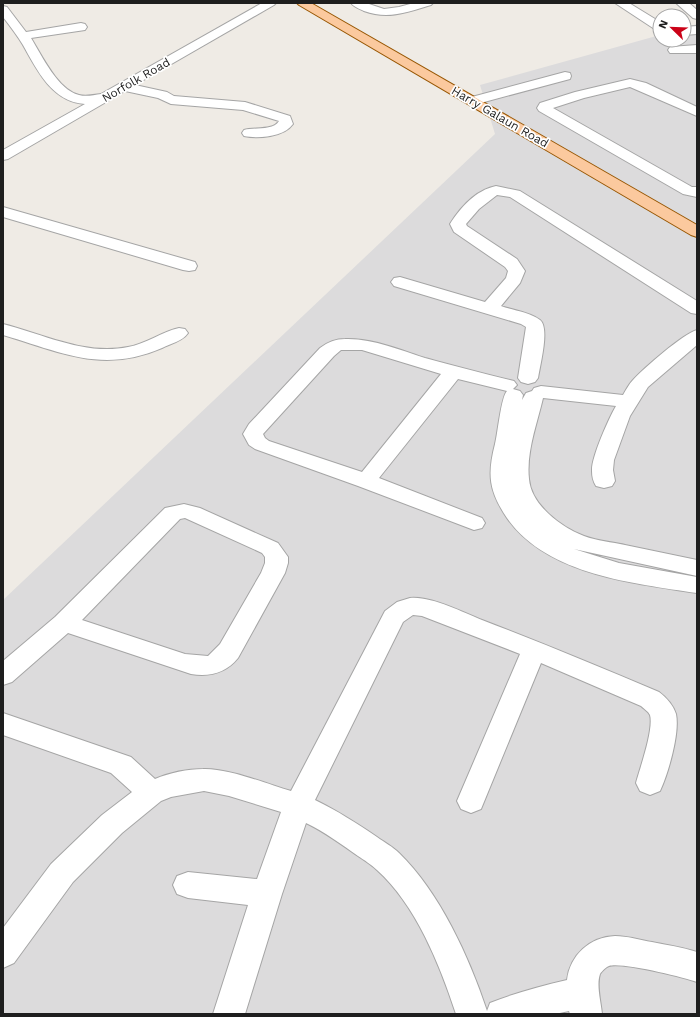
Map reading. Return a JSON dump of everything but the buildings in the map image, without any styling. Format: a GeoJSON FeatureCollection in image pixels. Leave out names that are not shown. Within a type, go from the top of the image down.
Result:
{"type":"FeatureCollection","features":[{"type":"Feature","properties":{"kind":"main road","name":"Harry Galaun Road"},"geometry":{"type":"LineString","coordinates":[[303,3],[697,232]]}},
{"type":"Feature","properties":{"kind":"street","name":"Norfolk Road"},"geometry":{"type":"LineString","coordinates":[[3,156],[270,3]]}},
{"type":"Feature","properties":{"kind":"street"},"geometry":{"type":"LineString","coordinates":[[357,3],[374,12],[385,13],[427,3]]}},
{"type":"Feature","properties":{"kind":"street"},"geometry":{"type":"LineString","coordinates":[[621,3],[652,22]]}},
{"type":"Feature","properties":{"kind":"street"},"geometry":{"type":"LineString","coordinates":[[682,3],[697,16]]}},
{"type":"Feature","properties":{"kind":"street"},"geometry":{"type":"LineString","coordinates":[[3,9],[56,84],[64,92],[74,98],[79,99],[104,98]]}},
{"type":"Feature","properties":{"kind":"street"},"geometry":{"type":"LineString","coordinates":[[23,36],[81,27]]}},
{"type":"Feature","properties":{"kind":"street"},"geometry":{"type":"LineString","coordinates":[[674,50],[697,49]]}},
{"type":"Feature","properties":{"kind":"street"},"geometry":{"type":"LineString","coordinates":[[473,101],[565,76]]}},
{"type":"Feature","properties":{"kind":"street"},"geometry":{"type":"LineString","coordinates":[[548,80],[580,95]]}},
{"type":"Feature","properties":{"kind":"street"},"geometry":{"type":"LineString","coordinates":[[697,112],[641,86],[630,84],[580,95],[546,105],[544,108],[688,190],[697,192]]}},
{"type":"Feature","properties":{"kind":"street"},"geometry":{"type":"LineString","coordinates":[[124,87],[162,95],[171,100],[245,106],[285,119],[286,124],[280,129],[249,133]]}},
{"type":"Feature","properties":{"kind":"street"},"geometry":{"type":"LineString","coordinates":[[489,309],[514,279],[516,271],[511,263],[460,229],[458,224],[461,219],[489,193],[498,190],[515,194],[697,309]]}},
{"type":"Feature","properties":{"kind":"street"},"geometry":{"type":"LineString","coordinates":[[3,212],[188,266]]}},
{"type":"Feature","properties":{"kind":"street"},"geometry":{"type":"LineString","coordinates":[[400,282],[527,320],[536,327],[525,389],[509,427],[500,473],[502,490],[513,511],[527,529],[557,550],[585,562],[625,574],[648,567],[697,568]]}},
{"type":"Feature","properties":{"kind":"street"},"geometry":{"type":"LineString","coordinates":[[3,329],[83,353],[107,355],[126,354],[145,349],[179,333]]}},
{"type":"Feature","properties":{"kind":"street"},"geometry":{"type":"LineString","coordinates":[[604,481],[602,470],[604,460],[620,416],[640,384],[676,351],[697,336]]}},
{"type":"Feature","properties":{"kind":"street"},"geometry":{"type":"LineString","coordinates":[[474,523],[262,445],[256,441],[253,434],[256,428],[327,352],[335,346],[351,343],[363,345],[453,372],[525,389],[629,402]]}},
{"type":"Feature","properties":{"kind":"street"},"geometry":{"type":"LineString","coordinates":[[366,482],[453,372]]}},
{"type":"Feature","properties":{"kind":"street"},"geometry":{"type":"LineString","coordinates":[[3,675],[64,623],[168,517],[178,511],[192,513],[270,548],[275,552],[277,557],[277,564],[273,573],[229,651],[223,659],[212,665],[201,666],[184,663],[64,623]]}},
{"type":"Feature","properties":{"kind":"street"},"geometry":{"type":"LineString","coordinates":[[648,567],[697,585]]}},
{"type":"Feature","properties":{"kind":"street"},"geometry":{"type":"LineString","coordinates":[[229,1014],[267,894],[298,805],[394,618],[406,607],[414,606],[429,609],[534,650],[650,699],[658,705],[663,714],[664,726],[650,783]]}},
{"type":"Feature","properties":{"kind":"street"},"geometry":{"type":"LineString","coordinates":[[471,801],[534,650]]}},
{"type":"Feature","properties":{"kind":"street"},"geometry":{"type":"LineString","coordinates":[[3,724],[120,765],[150,793]]}},
{"type":"Feature","properties":{"kind":"street"},"geometry":{"type":"LineString","coordinates":[[3,953],[62,873],[112,824],[150,793],[168,786],[204,780],[229,784],[298,805],[334,823],[388,861],[403,877],[430,916],[462,984],[472,1014]]}},
{"type":"Feature","properties":{"kind":"street"},"geometry":{"type":"LineString","coordinates":[[188,885],[267,894]]}},
{"type":"Feature","properties":{"kind":"street"},"geometry":{"type":"LineString","coordinates":[[502,1014],[543,1001],[585,1003],[584,973],[590,962],[597,956],[606,952],[622,950],[681,962],[697,967]]}},
{"type":"Feature","properties":{"kind":"shaded area"},"geometry":{"type":"Polygon","coordinates":[[[697,24],[697,1014],[3,1014],[3,600],[495,134],[480,85],[652,37],[652,48],[692,48],[692,26],[697,24]]]}}]}
